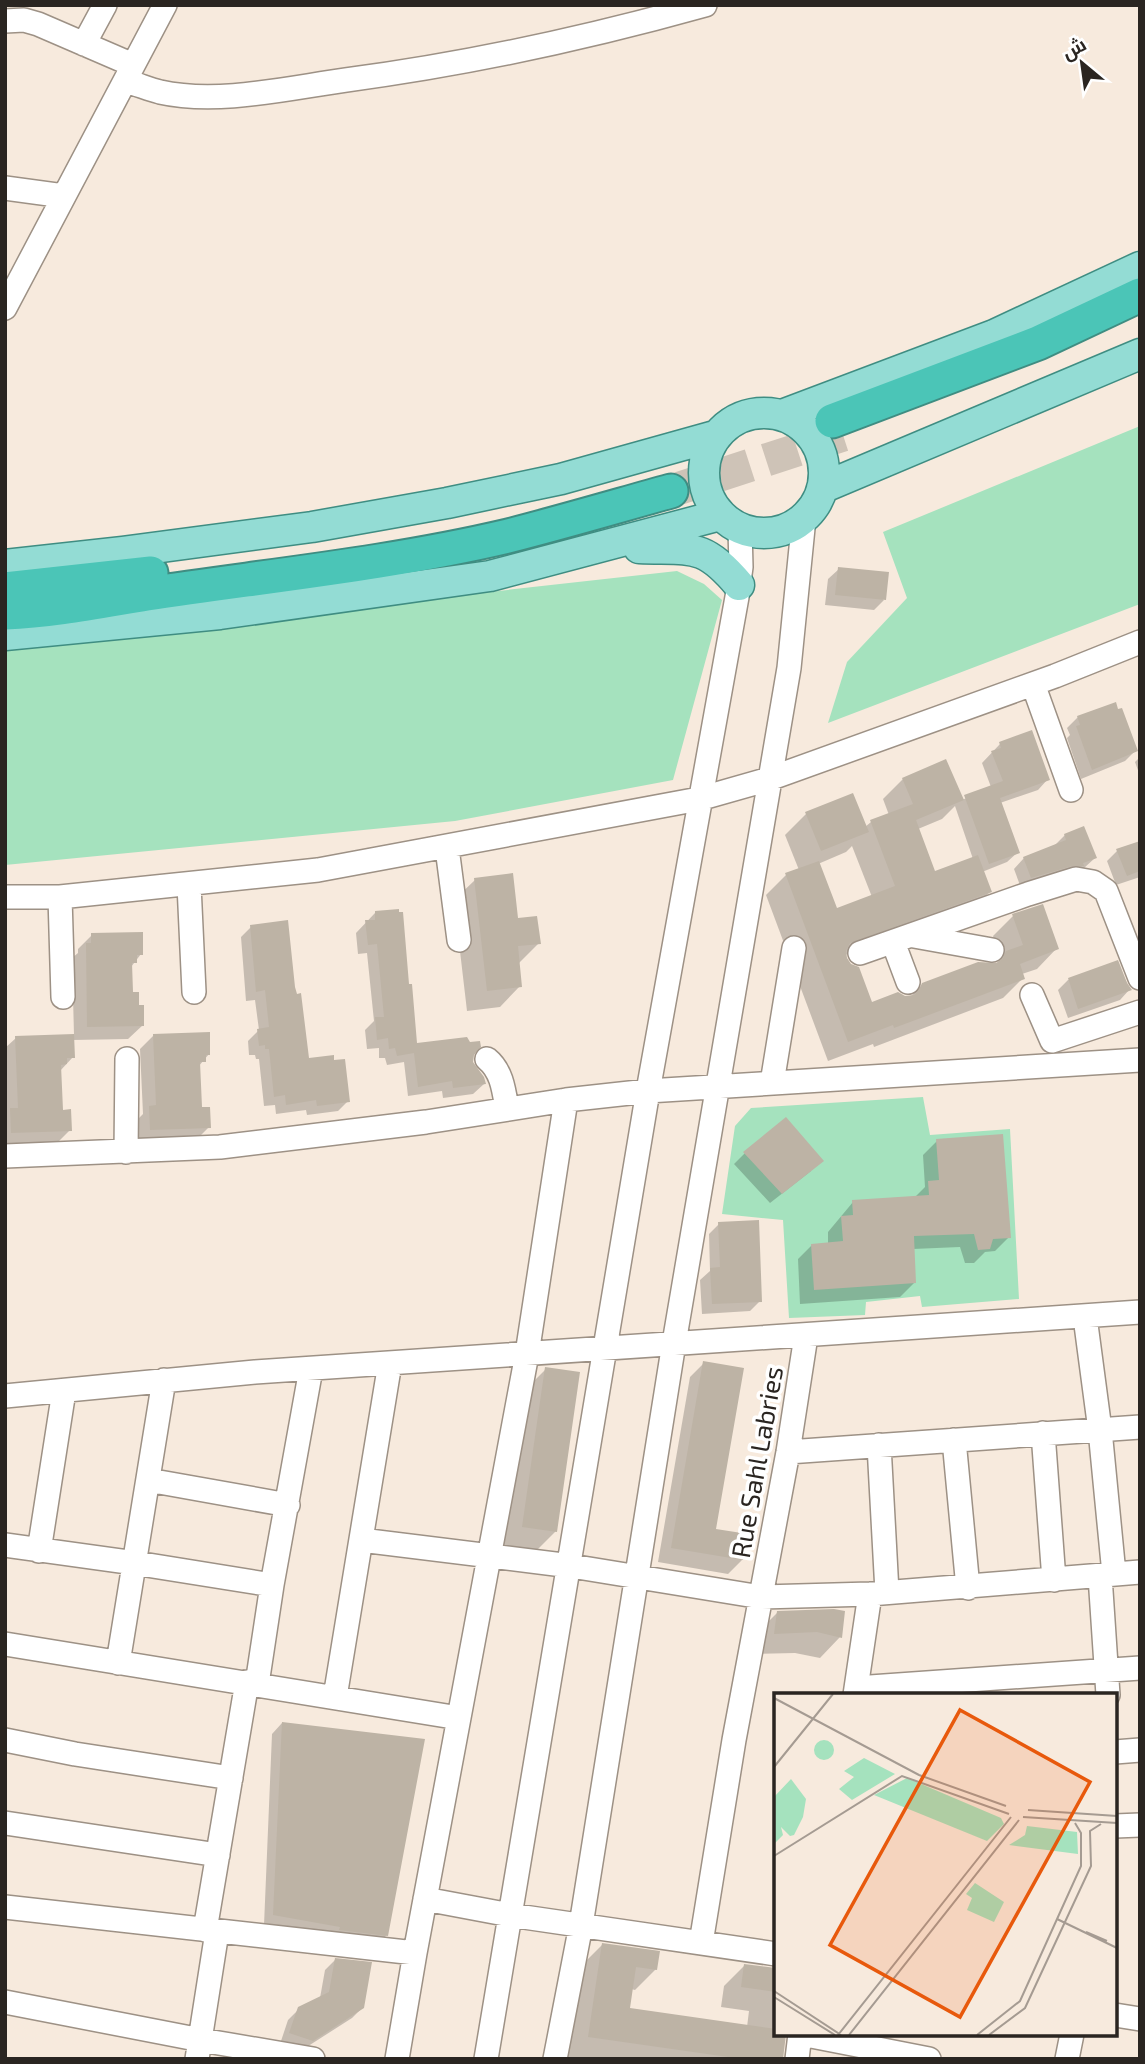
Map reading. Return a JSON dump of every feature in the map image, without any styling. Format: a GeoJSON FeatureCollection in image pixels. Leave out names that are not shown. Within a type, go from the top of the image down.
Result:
{"type":"FeatureCollection","features":[{"type":"Feature","properties":{"kind":"highway"},"geometry":{"type":"LineString","coordinates":[[1140,295],[1038,344],[838,428],[1029,368],[1140,319]]}},
{"type":"Feature","properties":{"kind":"highway"},"geometry":{"type":"LineString","coordinates":[[5,589],[267,559],[402,537],[670,482],[506,536],[351,565],[146,594],[82,607],[5,613]]}},
{"type":"Feature","properties":{"kind":"main road"},"geometry":{"type":"LineString","coordinates":[[782,415],[994,335],[1140,267]]}},
{"type":"Feature","properties":{"kind":"main road"},"geometry":{"type":"LineString","coordinates":[[822,488],[1140,354]]}},
{"type":"Feature","properties":{"kind":"main road"},"geometry":{"type":"LineString","coordinates":[[5,565],[312,527],[447,503],[561,479],[715,436],[740,417],[761,412],[782,415],[799,423],[812,436],[824,470],[822,488],[815,504],[804,518],[790,527],[757,533],[730,522],[708,497],[703,476],[705,455],[715,436]]}},
{"type":"Feature","properties":{"kind":"main road"},"geometry":{"type":"LineString","coordinates":[[5,635],[160,621],[490,576],[618,543],[730,522]]}},
{"type":"Feature","properties":{"kind":"main road"},"geometry":{"type":"LineString","coordinates":[[618,543],[635,548],[676,547],[702,552],[717,561],[739,585]]}},
{"type":"Feature","properties":{"kind":"street"},"geometry":{"type":"LineString","coordinates":[[84,44],[105,5]]}},
{"type":"Feature","properties":{"kind":"street"},"geometry":{"type":"LineString","coordinates":[[5,307],[165,5]]}},
{"type":"Feature","properties":{"kind":"street"},"geometry":{"type":"LineString","coordinates":[[5,15],[6,21],[24,20],[38,24],[84,44],[162,92],[219,96],[414,71],[499,55],[705,5]]}},
{"type":"Feature","properties":{"kind":"street"},"geometry":{"type":"LineString","coordinates":[[5,188],[64,196]]}},
{"type":"Feature","properties":{"kind":"street"},"geometry":{"type":"LineString","coordinates":[[555,2059],[581,1924],[674,1343],[789,668],[804,518]]}},
{"type":"Feature","properties":{"kind":"street"},"geometry":{"type":"LineString","coordinates":[[486,2059],[571,1566],[648,1091],[739,585],[730,522]]}},
{"type":"Feature","properties":{"kind":"street"},"geometry":{"type":"LineString","coordinates":[[5,897],[60,897],[318,870],[699,799],[769,779],[1033,684],[1140,642]]}},
{"type":"Feature","properties":{"kind":"street"},"geometry":{"type":"LineString","coordinates":[[1033,684],[1072,790]]}},
{"type":"Feature","properties":{"kind":"street"},"geometry":{"type":"LineString","coordinates":[[447,848],[459,940]]}},
{"type":"Feature","properties":{"kind":"street"},"geometry":{"type":"LineString","coordinates":[[860,953],[1076,879],[1093,882],[1106,891],[1140,978]]}},
{"type":"Feature","properties":{"kind":"street"},"geometry":{"type":"LineString","coordinates":[[189,885],[194,992]]}},
{"type":"Feature","properties":{"kind":"street"},"geometry":{"type":"LineString","coordinates":[[60,897],[62,997]]}},
{"type":"Feature","properties":{"kind":"street"},"geometry":{"type":"LineString","coordinates":[[902,939],[992,950]]}},
{"type":"Feature","properties":{"kind":"street"},"geometry":{"type":"LineString","coordinates":[[902,939],[908,982]]}},
{"type":"Feature","properties":{"kind":"street"},"geometry":{"type":"LineString","coordinates":[[772,1083],[794,948]]}},
{"type":"Feature","properties":{"kind":"street"},"geometry":{"type":"LineString","coordinates":[[1032,995],[1052,1041],[1140,1012]]}},
{"type":"Feature","properties":{"kind":"street"},"geometry":{"type":"LineString","coordinates":[[126,1152],[127,1059]]}},
{"type":"Feature","properties":{"kind":"street"},"geometry":{"type":"LineString","coordinates":[[487,1059],[495,1065],[499,1075],[507,1109]]}},
{"type":"Feature","properties":{"kind":"street"},"geometry":{"type":"LineString","coordinates":[[5,1156],[220,1147],[648,1091],[1140,1060]]}},
{"type":"Feature","properties":{"kind":"street"},"geometry":{"type":"LineString","coordinates":[[397,2059],[527,1354],[566,1100]]}},
{"type":"Feature","properties":{"kind":"street"},"geometry":{"type":"LineString","coordinates":[[5,1396],[164,1380],[607,1346],[806,1336],[1140,1312]]}},
{"type":"Feature","properties":{"kind":"street"},"geometry":{"type":"LineString","coordinates":[[1085,1317],[1100,1430],[1107,1575],[1108,1693]]}},
{"type":"Feature","properties":{"kind":"street","name":"Rue Sahl Labries"},"geometry":{"type":"LineString","coordinates":[[701,1943],[734,1740],[789,1452],[806,1336]]}},
{"type":"Feature","properties":{"kind":"street"},"geometry":{"type":"LineString","coordinates":[[335,1697],[390,1363]]}},
{"type":"Feature","properties":{"kind":"street"},"geometry":{"type":"LineString","coordinates":[[199,2050],[218,1855],[231,1779],[288,1505],[311,1368]]}},
{"type":"Feature","properties":{"kind":"street"},"geometry":{"type":"LineString","coordinates":[[118,1663],[164,1380]]}},
{"type":"Feature","properties":{"kind":"street"},"geometry":{"type":"LineString","coordinates":[[39,1551],[64,1391]]}},
{"type":"Feature","properties":{"kind":"street"},"geometry":{"type":"LineString","coordinates":[[789,1452],[1140,1427]]}},
{"type":"Feature","properties":{"kind":"street"},"geometry":{"type":"LineString","coordinates":[[1044,1433],[1054,1580]]}},
{"type":"Feature","properties":{"kind":"street"},"geometry":{"type":"LineString","coordinates":[[954,1440],[968,1588]]}},
{"type":"Feature","properties":{"kind":"street"},"geometry":{"type":"LineString","coordinates":[[879,1445],[878,1593],[856,1692],[1140,1668]]}},
{"type":"Feature","properties":{"kind":"street"},"geometry":{"type":"LineString","coordinates":[[148,1480],[288,1505]]}},
{"type":"Feature","properties":{"kind":"street"},"geometry":{"type":"LineString","coordinates":[[361,1540],[571,1566],[761,1597],[968,1588],[1140,1572]]}},
{"type":"Feature","properties":{"kind":"street"},"geometry":{"type":"LineString","coordinates":[[5,1545],[272,1585]]}},
{"type":"Feature","properties":{"kind":"street"},"geometry":{"type":"LineString","coordinates":[[5,1645],[459,1718]]}},
{"type":"Feature","properties":{"kind":"street"},"geometry":{"type":"LineString","coordinates":[[5,1740],[231,1779]]}},
{"type":"Feature","properties":{"kind":"street"},"geometry":{"type":"LineString","coordinates":[[1117,1752],[1140,1750]]}},
{"type":"Feature","properties":{"kind":"street"},"geometry":{"type":"LineString","coordinates":[[5,1823],[218,1855]]}},
{"type":"Feature","properties":{"kind":"street"},"geometry":{"type":"LineString","coordinates":[[1117,1826],[1140,1825]]}},
{"type":"Feature","properties":{"kind":"street"},"geometry":{"type":"LineString","coordinates":[[425,1899],[510,1915],[774,1954]]}},
{"type":"Feature","properties":{"kind":"street"},"geometry":{"type":"LineString","coordinates":[[5,1907],[415,1953]]}},
{"type":"Feature","properties":{"kind":"street"},"geometry":{"type":"LineString","coordinates":[[5,2002],[199,2050],[313,2059]]}},
{"type":"Feature","properties":{"kind":"street"},"geometry":{"type":"LineString","coordinates":[[1117,2015],[1140,2019]]}},
{"type":"Feature","properties":{"kind":"street"},"geometry":{"type":"LineString","coordinates":[[797,2059],[800,2036]]}},
{"type":"Feature","properties":{"kind":"street"},"geometry":{"type":"LineString","coordinates":[[810,2036],[929,2059]]}},
{"type":"Feature","properties":{"kind":"street"},"geometry":{"type":"LineString","coordinates":[[1067,2059],[1072,2036]]}},
{"type":"Feature","properties":{"kind":"green space"},"geometry":{"type":"Polygon","coordinates":[[[1140,426],[1140,604],[828,723],[847,662],[907,598],[883,532],[1140,426]]]}},
{"type":"Feature","properties":{"kind":"green space"},"geometry":{"type":"Polygon","coordinates":[[[677,571],[704,584],[722,600],[673,780],[455,821],[5,865],[5,646],[677,571]]]}},
{"type":"Feature","properties":{"kind":"green space"},"geometry":{"type":"Polygon","coordinates":[[[923,1097],[930,1135],[1010,1129],[1019,1299],[922,1307],[920,1296],[866,1302],[865,1315],[789,1318],[783,1220],[722,1214],[735,1126],[751,1108],[923,1097]]]}},
{"type":"Feature","properties":{"kind":"building"},"geometry":{"type":"Polygon","coordinates":[[[838,567],[889,572],[886,600],[835,595],[838,567]]]}},
{"type":"Feature","properties":{"kind":"building"},"geometry":{"type":"Polygon","coordinates":[[[1116,702],[1118,709],[1122,708],[1138,751],[1092,770],[1076,726],[1080,725],[1077,716],[1116,702]]]}},
{"type":"Feature","properties":{"kind":"building"},"geometry":{"type":"Polygon","coordinates":[[[1032,730],[1050,780],[1000,798],[1020,853],[989,864],[964,795],[1003,781],[991,751],[1001,748],[999,742],[1032,730]]]}},
{"type":"Feature","properties":{"kind":"building"},"geometry":{"type":"Polygon","coordinates":[[[946,759],[964,800],[916,820],[935,871],[978,855],[992,892],[850,943],[846,951],[847,958],[851,964],[859,967],[872,1002],[898,992],[905,996],[914,995],[922,983],[978,962],[997,963],[1006,951],[1023,945],[1012,914],[1043,904],[1059,949],[1020,964],[1025,979],[894,1028],[893,1025],[848,1042],[785,873],[819,861],[837,908],[895,886],[870,820],[913,804],[902,778],[946,759]]]}},
{"type":"Feature","properties":{"kind":"building"},"geometry":{"type":"Polygon","coordinates":[[[853,793],[869,832],[821,851],[805,812],[853,793]]]}},
{"type":"Feature","properties":{"kind":"building"},"geometry":{"type":"Polygon","coordinates":[[[1084,826],[1097,858],[1083,863],[1084,866],[1072,866],[1031,878],[1023,857],[1066,840],[1064,834],[1084,826]]]}},
{"type":"Feature","properties":{"kind":"building"},"geometry":{"type":"Polygon","coordinates":[[[1140,841],[1140,871],[1127,876],[1116,849],[1140,841]]]}},
{"type":"Feature","properties":{"kind":"building"},"geometry":{"type":"Polygon","coordinates":[[[513,873],[518,918],[537,916],[541,944],[518,946],[522,987],[487,991],[474,878],[513,873]]]}},
{"type":"Feature","properties":{"kind":"building"},"geometry":{"type":"Polygon","coordinates":[[[399,909],[399,912],[403,912],[417,1043],[467,1037],[470,1042],[480,1041],[481,1047],[474,1055],[473,1062],[486,1084],[453,1088],[452,1081],[418,1087],[414,1053],[397,1056],[395,1048],[389,1049],[388,1038],[377,1040],[375,1017],[384,1017],[377,944],[368,945],[365,920],[375,920],[375,911],[399,909]]]}},
{"type":"Feature","properties":{"kind":"building"},"geometry":{"type":"Polygon","coordinates":[[[288,920],[295,987],[297,994],[301,993],[309,1058],[334,1055],[334,1060],[345,1059],[350,1102],[317,1106],[316,1100],[286,1105],[285,1095],[274,1097],[269,1049],[265,1049],[265,1045],[259,1046],[257,1029],[269,1027],[265,990],[256,992],[250,925],[288,920]]]}},
{"type":"Feature","properties":{"kind":"building"},"geometry":{"type":"Polygon","coordinates":[[[143,932],[143,955],[137,955],[137,963],[132,963],[133,992],[139,992],[139,1005],[144,1005],[144,1026],[87,1027],[86,943],[91,943],[91,933],[143,932]]]}},
{"type":"Feature","properties":{"kind":"building"},"geometry":{"type":"Polygon","coordinates":[[[1118,960],[1132,990],[1078,1009],[1068,978],[1118,960]]]}},
{"type":"Feature","properties":{"kind":"building"},"geometry":{"type":"Polygon","coordinates":[[[210,1032],[210,1055],[206,1055],[206,1062],[200,1062],[202,1107],[210,1107],[211,1128],[150,1130],[149,1106],[156,1105],[153,1034],[210,1032]]]}},
{"type":"Feature","properties":{"kind":"building"},"geometry":{"type":"Polygon","coordinates":[[[74,1034],[75,1058],[67,1058],[67,1064],[61,1065],[63,1110],[71,1109],[72,1131],[11,1133],[10,1108],[18,1108],[15,1036],[74,1034]]]}},
{"type":"Feature","properties":{"kind":"building"},"geometry":{"type":"Polygon","coordinates":[[[786,1117],[824,1161],[782,1194],[743,1152],[786,1117]]]}},
{"type":"Feature","properties":{"kind":"building"},"geometry":{"type":"Polygon","coordinates":[[[1003,1134],[1011,1238],[993,1239],[990,1249],[978,1250],[974,1234],[914,1236],[916,1283],[814,1290],[811,1244],[843,1241],[841,1216],[853,1215],[852,1200],[929,1195],[928,1181],[939,1180],[936,1139],[1003,1134]]]}},
{"type":"Feature","properties":{"kind":"building"},"geometry":{"type":"Polygon","coordinates":[[[759,1220],[762,1302],[712,1304],[710,1268],[720,1267],[718,1222],[759,1220]]]}},
{"type":"Feature","properties":{"kind":"building"},"geometry":{"type":"Polygon","coordinates":[[[703,1361],[744,1368],[716,1529],[748,1534],[743,1560],[671,1548],[703,1361]]]}},
{"type":"Feature","properties":{"kind":"building"},"geometry":{"type":"Polygon","coordinates":[[[545,1367],[580,1372],[557,1532],[522,1527],[545,1367]]]}},
{"type":"Feature","properties":{"kind":"building"},"geometry":{"type":"Polygon","coordinates":[[[777,1611],[845,1611],[842,1638],[817,1632],[774,1634],[777,1611]]]}},
{"type":"Feature","properties":{"kind":"building"},"geometry":{"type":"Polygon","coordinates":[[[282,1722],[425,1739],[388,1936],[339,1930],[340,1927],[273,1915],[282,1722]]]}},
{"type":"Feature","properties":{"kind":"building"},"geometry":{"type":"Polygon","coordinates":[[[602,1943],[660,1951],[657,1970],[636,1967],[630,2008],[774,2029],[774,2036],[786,2036],[783,2059],[742,2059],[588,2037],[602,1943]]]}},
{"type":"Feature","properties":{"kind":"building"},"geometry":{"type":"Polygon","coordinates":[[[335,1958],[372,1962],[364,2008],[313,2041],[289,2033],[298,2007],[329,1992],[335,1958]]]}},
{"type":"Feature","properties":{"kind":"building"},"geometry":{"type":"Polygon","coordinates":[[[744,1964],[774,1968],[774,1992],[741,1987],[744,1964]]]}},
{"type":"Feature","properties":{"kind":"tunnel"},"geometry":{"type":"LineString","coordinates":[[671,491],[843,435]]}}]}
